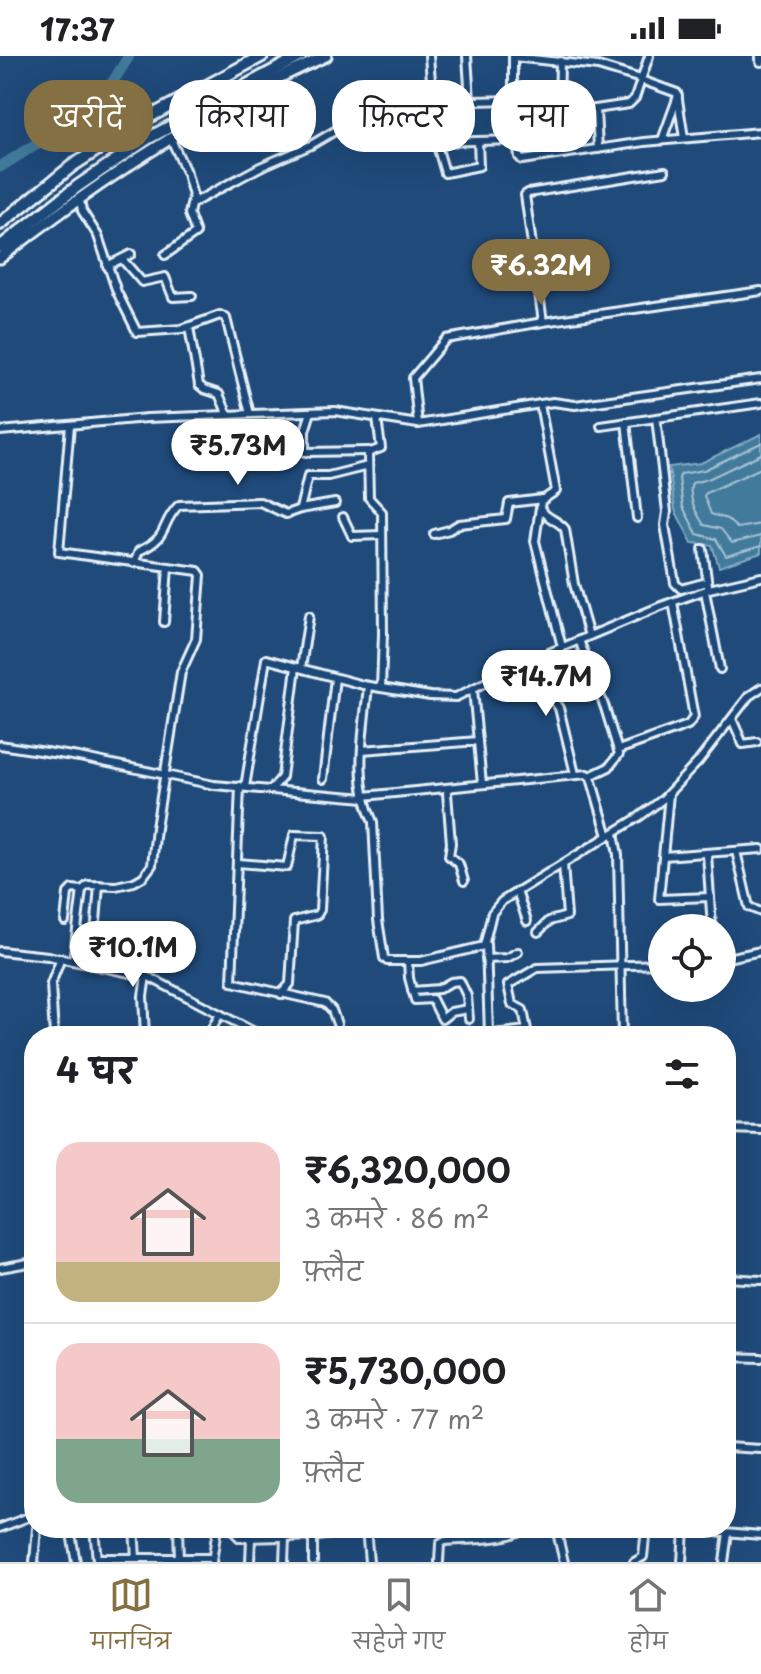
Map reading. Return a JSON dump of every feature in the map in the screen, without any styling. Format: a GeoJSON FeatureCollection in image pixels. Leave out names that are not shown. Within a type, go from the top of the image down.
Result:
{"type":"FeatureCollection","features":[{"type":"Feature","properties":{"kind":"highway"},"geometry":{"type":"LineString","coordinates":[[0,224],[72,166],[140,122],[262,56]]}},
{"type":"Feature","properties":{"kind":"highway"},"geometry":{"type":"LineString","coordinates":[[0,247],[78,186],[147,139],[301,56]]}},
{"type":"Feature","properties":{"kind":"main road"},"geometry":{"type":"LineString","coordinates":[[272,80],[326,56]]}},
{"type":"Feature","properties":{"kind":"main road"},"geometry":{"type":"LineString","coordinates":[[0,258],[169,138]]}},
{"type":"Feature","properties":{"kind":"street"},"geometry":{"type":"LineString","coordinates":[[429,56],[431,80]]}},
{"type":"Feature","properties":{"kind":"street"},"geometry":{"type":"LineString","coordinates":[[467,56],[469,80]]}},
{"type":"Feature","properties":{"kind":"street"},"geometry":{"type":"LineString","coordinates":[[513,80],[513,56],[598,66],[671,89],[678,96],[684,138]]}},
{"type":"Feature","properties":{"kind":"street"},"geometry":{"type":"LineString","coordinates":[[649,56],[635,98],[629,104],[596,109],[598,149],[761,132]]}},
{"type":"Feature","properties":{"kind":"street"},"geometry":{"type":"LineString","coordinates":[[560,61],[560,80]]}},
{"type":"Feature","properties":{"kind":"street"},"geometry":{"type":"LineString","coordinates":[[662,140],[678,96]]}},
{"type":"Feature","properties":{"kind":"street"},"geometry":{"type":"LineString","coordinates":[[193,203],[332,133]]}},
{"type":"Feature","properties":{"kind":"street"},"geometry":{"type":"LineString","coordinates":[[475,141],[491,141]]}},
{"type":"Feature","properties":{"kind":"street"},"geometry":{"type":"LineString","coordinates":[[438,152],[443,171],[448,174],[479,166],[478,141]]}},
{"type":"Feature","properties":{"kind":"street"},"geometry":{"type":"LineString","coordinates":[[165,255],[195,235],[189,214],[193,203],[187,174],[177,152]]}},
{"type":"Feature","properties":{"kind":"street"},"geometry":{"type":"LineString","coordinates":[[518,152],[522,160],[577,152]]}},
{"type":"Feature","properties":{"kind":"street"},"geometry":{"type":"LineString","coordinates":[[543,322],[525,195],[665,171]]}},
{"type":"Feature","properties":{"kind":"street"},"geometry":{"type":"LineString","coordinates":[[80,200],[82,211],[96,234],[137,332],[189,327],[220,315],[226,318],[250,414]]}},
{"type":"Feature","properties":{"kind":"street"},"geometry":{"type":"LineString","coordinates":[[102,253],[120,260],[142,282],[165,277],[173,297],[192,296]]}},
{"type":"Feature","properties":{"kind":"street"},"geometry":{"type":"LineString","coordinates":[[107,266],[131,254]]}},
{"type":"Feature","properties":{"kind":"street"},"geometry":{"type":"LineString","coordinates":[[418,424],[413,378],[443,341],[543,322],[761,291]]}},
{"type":"Feature","properties":{"kind":"street"},"geometry":{"type":"LineString","coordinates":[[189,327],[199,385],[219,394],[228,415]]}},
{"type":"Feature","properties":{"kind":"street"},"geometry":{"type":"LineString","coordinates":[[0,431],[335,411],[418,424],[553,402],[575,405],[761,379]]}},
{"type":"Feature","properties":{"kind":"street"},"geometry":{"type":"LineString","coordinates":[[601,426],[761,403]]}},
{"type":"Feature","properties":{"kind":"street"},"geometry":{"type":"LineString","coordinates":[[434,534],[459,524],[506,519],[509,503],[543,499],[554,494],[556,487],[540,404]]}},
{"type":"Feature","properties":{"kind":"street"},"geometry":{"type":"LineString","coordinates":[[311,412],[305,431],[305,452],[381,448],[377,418]]}},
{"type":"Feature","properties":{"kind":"street"},"geometry":{"type":"LineString","coordinates":[[656,418],[667,512],[665,525],[675,583],[681,589],[761,577]]}},
{"type":"Feature","properties":{"kind":"street"},"geometry":{"type":"LineString","coordinates":[[626,422],[637,518]]}},
{"type":"Feature","properties":{"kind":"street"},"geometry":{"type":"LineString","coordinates":[[70,425],[59,552],[198,571],[201,575],[196,639],[181,672],[152,865],[143,877],[134,882],[88,885],[82,890],[73,961]]}},
{"type":"Feature","properties":{"kind":"street"},"geometry":{"type":"LineString","coordinates":[[369,451],[369,498],[382,512],[381,688]]}},
{"type":"Feature","properties":{"kind":"street"},"geometry":{"type":"LineString","coordinates":[[300,509],[308,476],[328,476],[368,466]]}},
{"type":"Feature","properties":{"kind":"street"},"geometry":{"type":"LineString","coordinates":[[543,499],[535,541],[562,647]]}},
{"type":"Feature","properties":{"kind":"street"},"geometry":{"type":"LineString","coordinates":[[134,563],[139,551],[160,539],[174,509],[179,505],[260,502],[283,514],[335,503]]}},
{"type":"Feature","properties":{"kind":"street"},"geometry":{"type":"LineString","coordinates":[[540,508],[545,516],[565,529],[574,584],[589,636]]}},
{"type":"Feature","properties":{"kind":"street"},"geometry":{"type":"LineString","coordinates":[[343,517],[352,536],[382,535]]}},
{"type":"Feature","properties":{"kind":"street"},"geometry":{"type":"LineString","coordinates":[[703,549],[720,669]]}},
{"type":"Feature","properties":{"kind":"street"},"geometry":{"type":"LineString","coordinates":[[164,622],[168,567]]}},
{"type":"Feature","properties":{"kind":"street"},"geometry":{"type":"LineString","coordinates":[[337,1024],[332,1010],[325,1003],[232,982],[234,903],[243,786],[264,661],[270,659],[368,686],[451,698],[535,658],[707,587]]}},
{"type":"Feature","properties":{"kind":"street"},"geometry":{"type":"LineString","coordinates":[[618,750],[688,725],[694,717],[673,602]]}},
{"type":"Feature","properties":{"kind":"street"},"geometry":{"type":"LineString","coordinates":[[271,791],[282,777],[309,616]]}},
{"type":"Feature","properties":{"kind":"street"},"geometry":{"type":"LineString","coordinates":[[0,745],[214,785],[365,797],[575,774],[590,776],[609,767],[618,758],[618,750],[579,640]]}},
{"type":"Feature","properties":{"kind":"street"},"geometry":{"type":"LineString","coordinates":[[535,658],[545,688],[559,708],[575,774]]}},
{"type":"Feature","properties":{"kind":"street"},"geometry":{"type":"LineString","coordinates":[[323,779],[335,678]]}},
{"type":"Feature","properties":{"kind":"street"},"geometry":{"type":"LineString","coordinates":[[368,686],[362,750],[366,810],[373,822],[378,920],[384,958],[387,961],[421,961],[486,944]]}},
{"type":"Feature","properties":{"kind":"street"},"geometry":{"type":"LineString","coordinates":[[482,1026],[486,944],[496,906],[611,835],[669,794],[749,696],[761,688]]}},
{"type":"Feature","properties":{"kind":"street"},"geometry":{"type":"LineString","coordinates":[[473,689],[482,784]]}},
{"type":"Feature","properties":{"kind":"street"},"geometry":{"type":"LineString","coordinates":[[732,719],[743,744],[757,742]]}},
{"type":"Feature","properties":{"kind":"street"},"geometry":{"type":"LineString","coordinates":[[362,750],[478,741]]}},
{"type":"Feature","properties":{"kind":"street"},"geometry":{"type":"LineString","coordinates":[[590,776],[618,855],[622,1026]]}},
{"type":"Feature","properties":{"kind":"street"},"geometry":{"type":"LineString","coordinates":[[449,788],[449,856],[459,864],[464,881]]}},
{"type":"Feature","properties":{"kind":"street"},"geometry":{"type":"LineString","coordinates":[[669,794],[659,899],[710,897]]}},
{"type":"Feature","properties":{"kind":"street"},"geometry":{"type":"LineString","coordinates":[[238,863],[287,867],[290,865],[294,835],[324,836],[320,910],[317,915],[294,921],[290,984],[281,994]]}},
{"type":"Feature","properties":{"kind":"street"},"geometry":{"type":"LineString","coordinates":[[663,856],[761,849]]}},
{"type":"Feature","properties":{"kind":"street"},"geometry":{"type":"LineString","coordinates":[[736,851],[749,907],[761,912]]}},
{"type":"Feature","properties":{"kind":"street"},"geometry":{"type":"LineString","coordinates":[[707,854],[711,914]]}},
{"type":"Feature","properties":{"kind":"street"},"geometry":{"type":"LineString","coordinates":[[538,932],[549,921],[567,916],[563,864]]}},
{"type":"Feature","properties":{"kind":"street"},"geometry":{"type":"LineString","coordinates":[[76,938],[92,938],[95,934],[99,885]]}},
{"type":"Feature","properties":{"kind":"street"},"geometry":{"type":"LineString","coordinates":[[65,921],[68,893],[72,889],[82,890]]}},
{"type":"Feature","properties":{"kind":"street"},"geometry":{"type":"LineString","coordinates":[[517,891],[527,921]]}},
{"type":"Feature","properties":{"kind":"street"},"geometry":{"type":"LineString","coordinates":[[0,951],[61,958],[146,976],[242,1026]]}},
{"type":"Feature","properties":{"kind":"street"},"geometry":{"type":"LineString","coordinates":[[736,956],[761,951]]}},
{"type":"Feature","properties":{"kind":"street"},"geometry":{"type":"LineString","coordinates":[[486,959],[507,958],[518,952]]}},
{"type":"Feature","properties":{"kind":"street"},"geometry":{"type":"LineString","coordinates":[[53,1026],[51,984],[61,958]]}},
{"type":"Feature","properties":{"kind":"street"},"geometry":{"type":"LineString","coordinates":[[408,961],[415,1000],[433,1000],[442,1019],[451,1012],[468,1009]]}},
{"type":"Feature","properties":{"kind":"street"},"geometry":{"type":"LineString","coordinates":[[526,1026],[523,1010],[512,1004],[508,985],[534,968],[648,965]]}},
{"type":"Feature","properties":{"kind":"street"},"geometry":{"type":"LineString","coordinates":[[144,1026],[146,976]]}},
{"type":"Feature","properties":{"kind":"street"},"geometry":{"type":"LineString","coordinates":[[412,991],[441,989],[451,982],[460,981],[466,990],[469,1019]]}},
{"type":"Feature","properties":{"kind":"street"},"geometry":{"type":"LineString","coordinates":[[213,1026],[220,1014]]}},
{"type":"Feature","properties":{"kind":"street"},"geometry":{"type":"LineString","coordinates":[[736,1129],[761,1130]]}},
{"type":"Feature","properties":{"kind":"street"},"geometry":{"type":"LineString","coordinates":[[0,1268],[24,1264]]}},
{"type":"Feature","properties":{"kind":"street"},"geometry":{"type":"LineString","coordinates":[[736,1279],[761,1280]]}},
{"type":"Feature","properties":{"kind":"street"},"geometry":{"type":"LineString","coordinates":[[736,1357],[761,1358]]}},
{"type":"Feature","properties":{"kind":"street"},"geometry":{"type":"LineString","coordinates":[[736,1448],[761,1449]]}},
{"type":"Feature","properties":{"kind":"street"},"geometry":{"type":"LineString","coordinates":[[0,1528],[24,1519]]}},
{"type":"Feature","properties":{"kind":"street"},"geometry":{"type":"LineString","coordinates":[[736,1533],[761,1535]]}},
{"type":"Feature","properties":{"kind":"street"},"geometry":{"type":"LineString","coordinates":[[34,1562],[36,1538]]}},
{"type":"Feature","properties":{"kind":"street"},"geometry":{"type":"LineString","coordinates":[[72,1538],[76,1562]]}},
{"type":"Feature","properties":{"kind":"street"},"geometry":{"type":"LineString","coordinates":[[95,1538],[96,1560],[212,1560],[218,1538]]}},
{"type":"Feature","properties":{"kind":"street"},"geometry":{"type":"LineString","coordinates":[[135,1538],[136,1558]]}},
{"type":"Feature","properties":{"kind":"street"},"geometry":{"type":"LineString","coordinates":[[178,1538],[179,1560]]}},
{"type":"Feature","properties":{"kind":"street"},"geometry":{"type":"LineString","coordinates":[[240,1538],[285,1538],[284,1562]]}},
{"type":"Feature","properties":{"kind":"street"},"geometry":{"type":"LineString","coordinates":[[250,1562],[251,1538]]}},
{"type":"Feature","properties":{"kind":"street"},"geometry":{"type":"LineString","coordinates":[[313,1538],[313,1562]]}},
{"type":"Feature","properties":{"kind":"street"},"geometry":{"type":"LineString","coordinates":[[367,1538],[369,1562]]}},
{"type":"Feature","properties":{"kind":"street"},"geometry":{"type":"LineString","coordinates":[[439,1562],[440,1544],[445,1541],[494,1538]]}},
{"type":"Feature","properties":{"kind":"street"},"geometry":{"type":"LineString","coordinates":[[558,1538],[564,1562]]}},
{"type":"Feature","properties":{"kind":"street"},"geometry":{"type":"LineString","coordinates":[[634,1562],[643,1557],[645,1538]]}},
{"type":"Feature","properties":{"kind":"street"},"geometry":{"type":"LineString","coordinates":[[682,1562],[685,1538]]}},
{"type":"Feature","properties":{"kind":"street"},"geometry":{"type":"LineString","coordinates":[[724,1562],[727,1538]]}},
{"type":"Feature","properties":{"kind":"water"},"geometry":{"type":"Polygon","coordinates":[[[761,434],[761,553],[719,567],[712,545],[692,543],[675,510],[669,467],[701,463],[761,434]]]}},
{"type":"Feature","properties":{"kind":"waterway"},"geometry":{"type":"LineString","coordinates":[[0,167],[99,104],[129,56]]}}]}
